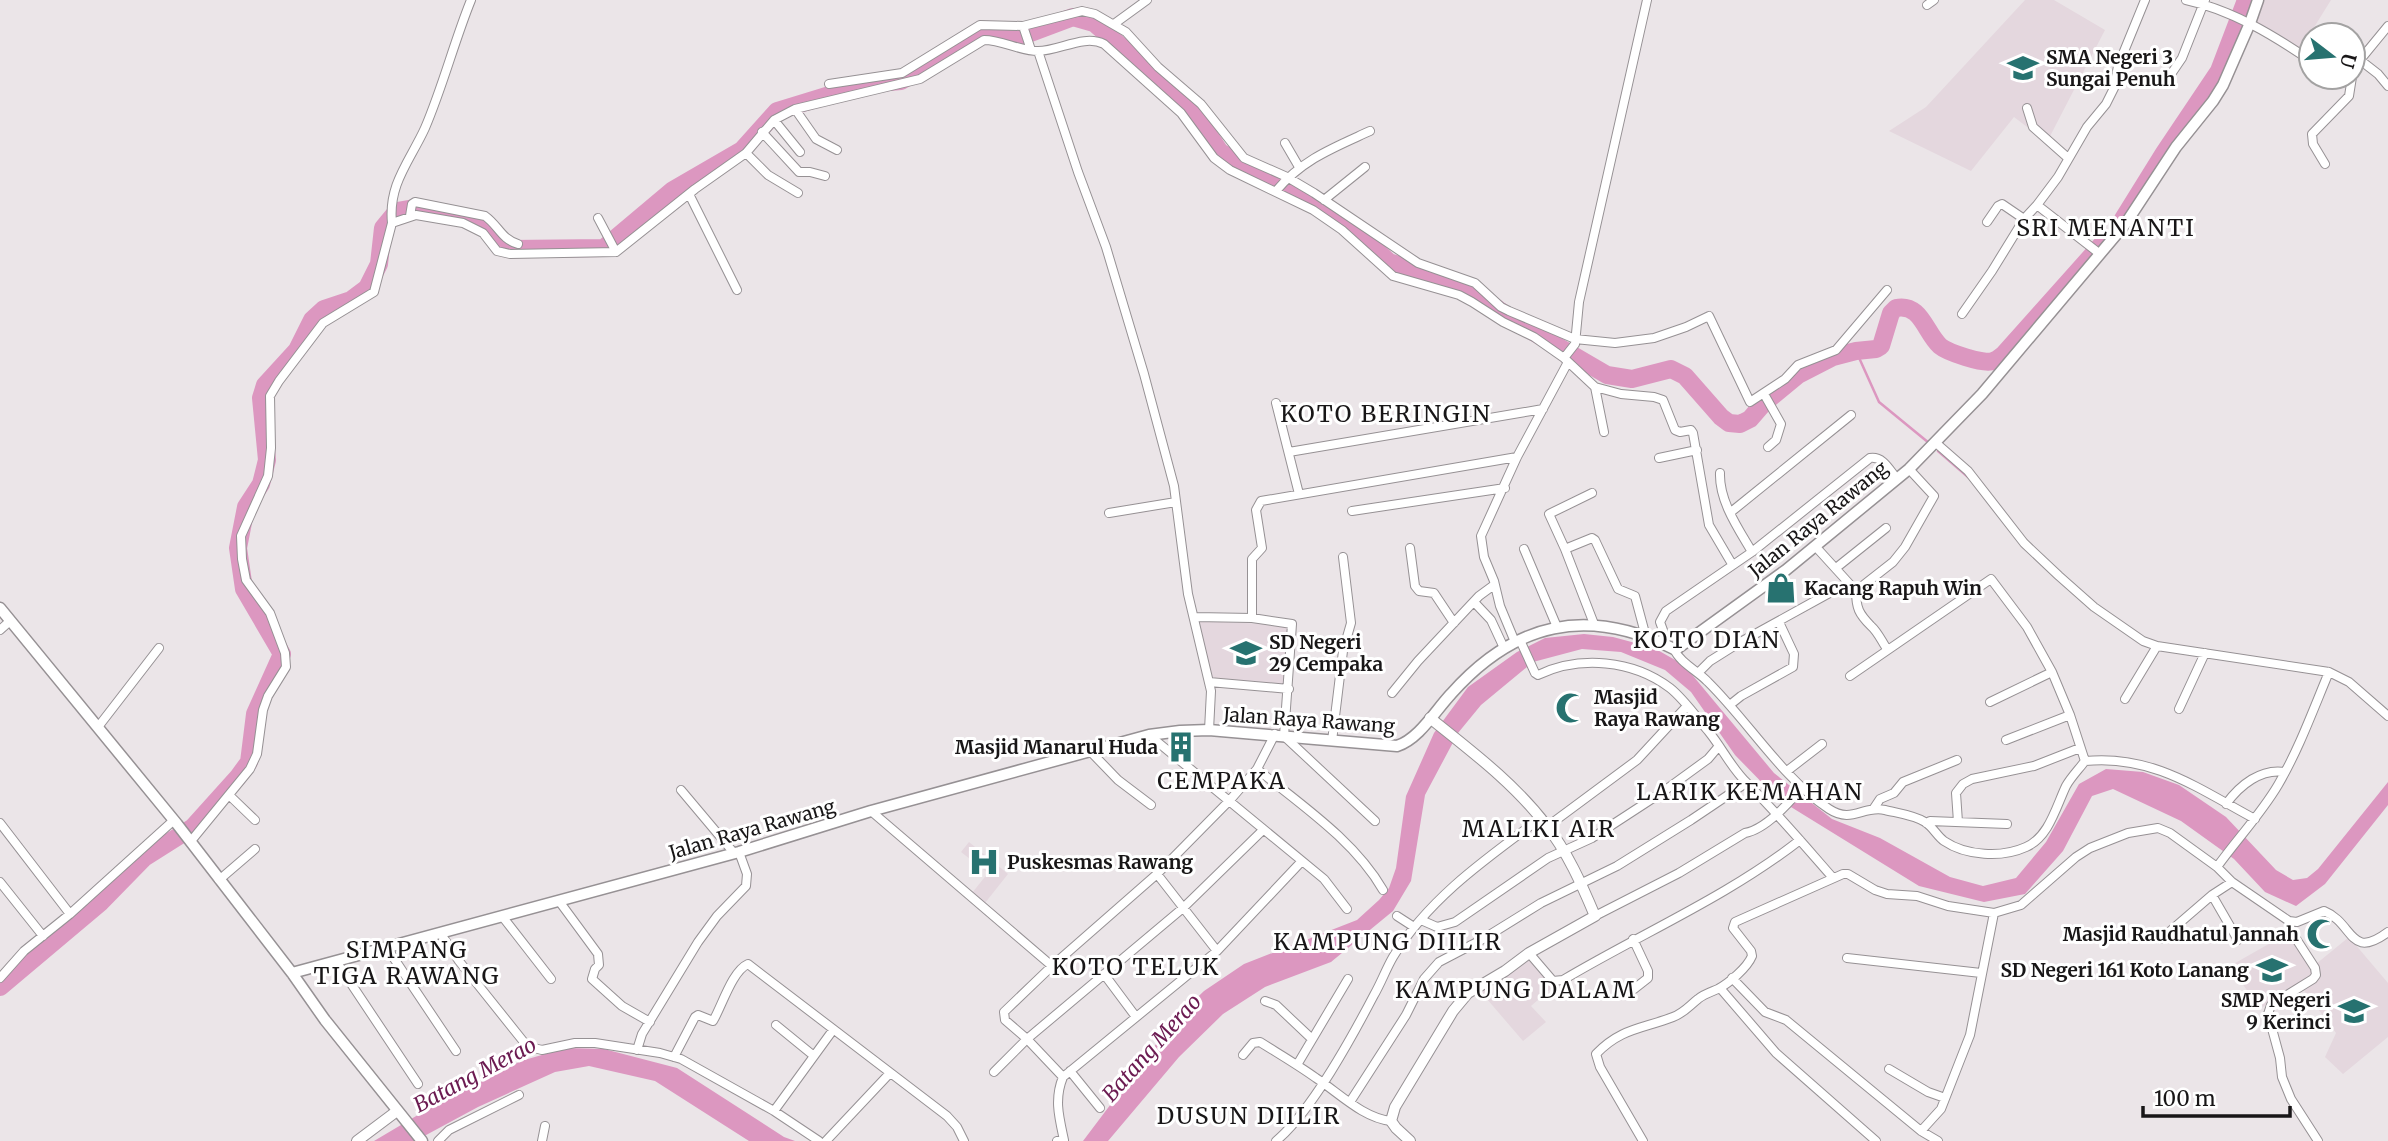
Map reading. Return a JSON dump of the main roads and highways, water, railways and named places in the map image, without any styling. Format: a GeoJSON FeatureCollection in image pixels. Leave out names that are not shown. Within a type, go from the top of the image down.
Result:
{"type":"FeatureCollection","features":[{"type":"Feature","properties":{"kind":"main road","name":"Jalan Raya Rawang"},"geometry":{"type":"LineString","coordinates":[[292,973],[736,853],[871,811],[1149,735],[1209,730],[1397,746],[1411,739],[1433,720],[1462,682],[1504,648],[1557,627],[1594,624],[1646,637],[1674,649],[1815,546],[1897,479],[1936,443],[1982,394],[2096,251],[2126,223],[2176,147],[2213,101],[2223,85],[2247,21],[2258,0]]}},
{"type":"Feature","properties":{"kind":"main road"},"geometry":{"type":"LineString","coordinates":[[0,608],[176,822],[325,1020],[422,1141]]}},
{"type":"Feature","properties":{"kind":"waterway"},"geometry":{"type":"LineString","coordinates":[[2123,219],[2219,71],[2246,0]]}},
{"type":"Feature","properties":{"kind":"waterway"},"geometry":{"type":"LineString","coordinates":[[0,987],[101,902],[144,858],[193,827],[249,762],[255,714],[282,654],[244,589],[238,548],[246,507],[261,484],[267,460],[261,398],[265,385],[297,350],[312,320],[324,309],[351,300],[367,288],[379,264],[383,228],[397,211],[414,208],[476,221],[510,249],[604,248],[673,190],[742,150],[777,111],[865,84],[901,81],[982,34],[1017,38],[1073,17],[1094,23],[1189,105],[1220,152],[1343,219],[1389,262],[1467,287],[1516,322],[1607,375],[1632,379],[1671,369],[1685,376],[1729,423],[1740,424],[1750,419],[1763,404],[1798,375],[1833,357],[1881,346],[1891,313],[1896,308],[1904,308],[1917,314],[1944,349],[1974,360],[1996,360],[2103,243]]}},
{"type":"Feature","properties":{"kind":"waterway"},"geometry":{"type":"LineString","coordinates":[[1856,351],[1879,402],[1929,443]]}},
{"type":"Feature","properties":{"kind":"waterway"},"geometry":{"type":"LineString","coordinates":[[1938,451],[1968,477]]}},
{"type":"Feature","properties":{"kind":"place","name":"SMA Negeri 3 Sungai Penuh"},"geometry":{"type":"Point","coordinates":[2023,68]}},
{"type":"Feature","properties":{"kind":"place","name":"Kacang Rapuh Win"},"geometry":{"type":"Point","coordinates":[1781,588]}},
{"type":"Feature","properties":{"kind":"place","name":"SD Negeri 29 Cempaka"},"geometry":{"type":"Point","coordinates":[1246,653]}},
{"type":"Feature","properties":{"kind":"place","name":"Masjid Raya Rawang"},"geometry":{"type":"Point","coordinates":[1571,708]}},
{"type":"Feature","properties":{"kind":"place","name":"Masjid Manarul Huda"},"geometry":{"type":"Point","coordinates":[1181,747]}},
{"type":"Feature","properties":{"kind":"place","name":"Puskesmas Rawang"},"geometry":{"type":"Point","coordinates":[984,862]}},
{"type":"Feature","properties":{"kind":"place","name":"Masjid Raudhatul Jannah"},"geometry":{"type":"Point","coordinates":[2322,934]}},
{"type":"Feature","properties":{"kind":"place","name":"SD Negeri 161 Koto Lanang"},"geometry":{"type":"Point","coordinates":[2272,970]}},
{"type":"Feature","properties":{"kind":"place","name":"SMP Negeri 9 Kerinci"},"geometry":{"type":"Point","coordinates":[2354,1011]}},
{"type":"Feature","properties":{"kind":"district","name":"SRI MENANTI"},"geometry":{"type":"Point","coordinates":[2106,228]}},
{"type":"Feature","properties":{"kind":"district","name":"KOTO BERINGIN"},"geometry":{"type":"Point","coordinates":[1386,414]}},
{"type":"Feature","properties":{"kind":"district","name":"KOTO DIAN"},"geometry":{"type":"Point","coordinates":[1707,640]}},
{"type":"Feature","properties":{"kind":"district","name":"CEMPAKA"},"geometry":{"type":"Point","coordinates":[1222,781]}},
{"type":"Feature","properties":{"kind":"district","name":"LARIK KEMAHAN"},"geometry":{"type":"Point","coordinates":[1750,792]}},
{"type":"Feature","properties":{"kind":"district","name":"MALIKI AIR"},"geometry":{"type":"Point","coordinates":[1539,829]}},
{"type":"Feature","properties":{"kind":"district","name":"KAMPUNG DIILIR"},"geometry":{"type":"Point","coordinates":[1388,942]}},
{"type":"Feature","properties":{"kind":"district","name":"SIMPANG TIGA RAWANG"},"geometry":{"type":"Point","coordinates":[407,963]}},
{"type":"Feature","properties":{"kind":"district","name":"KOTO TELUK"},"geometry":{"type":"Point","coordinates":[1136,967]}},
{"type":"Feature","properties":{"kind":"district","name":"KAMPUNG DALAM"},"geometry":{"type":"Point","coordinates":[1516,990]}},
{"type":"Feature","properties":{"kind":"district","name":"DUSUN DIILIR"},"geometry":{"type":"Point","coordinates":[1249,1116]}},
{"type":"Feature","properties":{"kind":"water label","name":"Batang Merao"},"geometry":{"type":"Point","coordinates":[1152,1048]}},
{"type":"Feature","properties":{"kind":"water label","name":"Batang Merao"},"geometry":{"type":"Point","coordinates":[475,1075]}}]}
